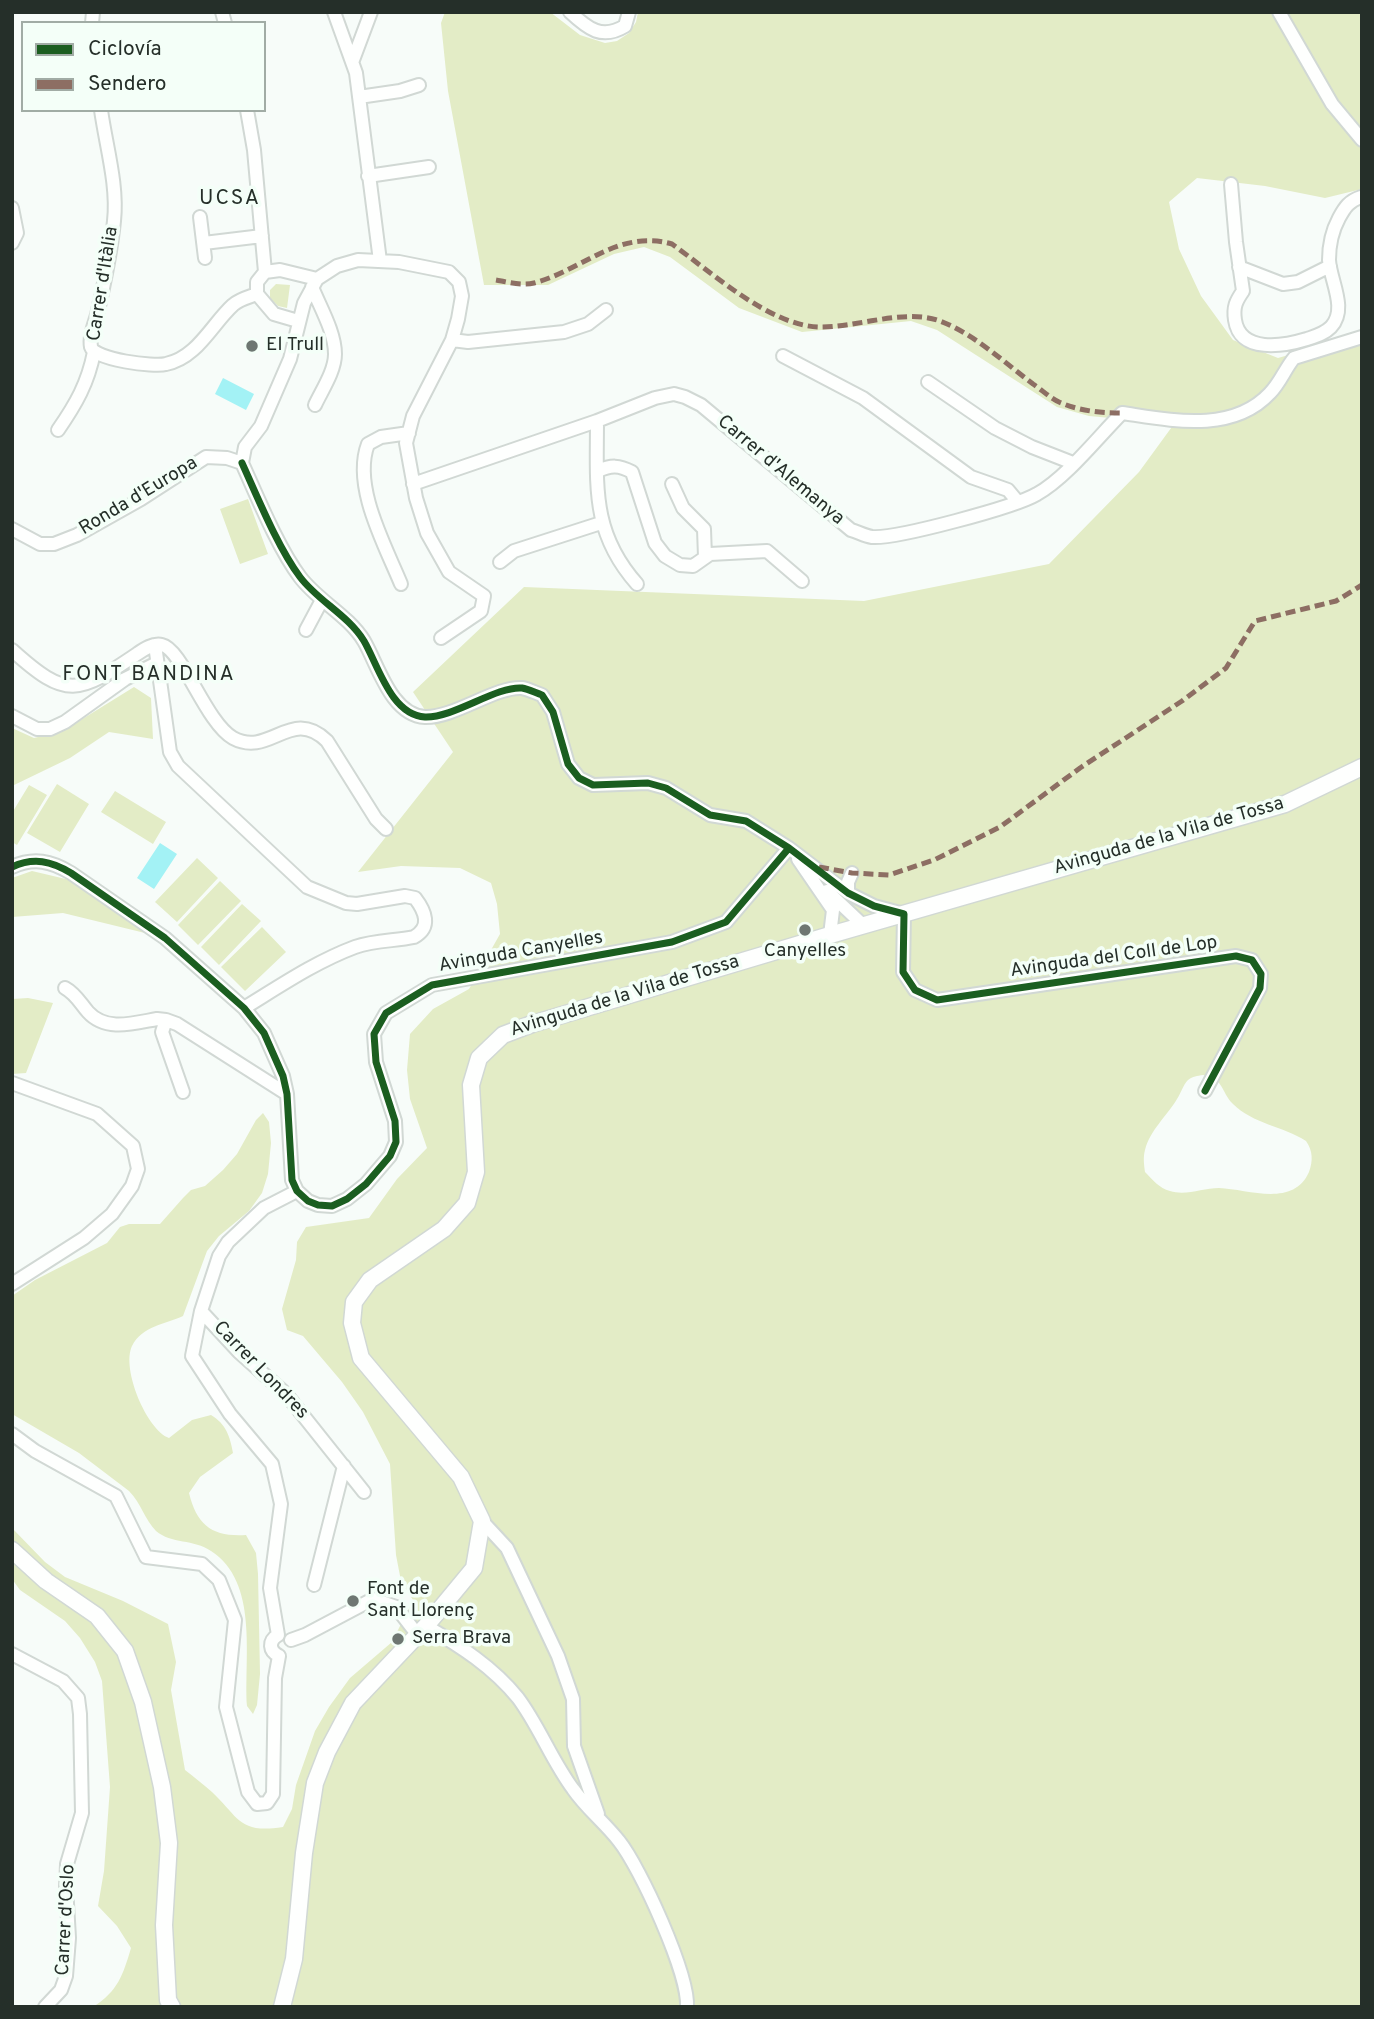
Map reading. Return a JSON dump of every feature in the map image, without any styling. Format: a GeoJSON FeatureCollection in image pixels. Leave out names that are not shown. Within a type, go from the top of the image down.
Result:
{"type":"FeatureCollection","features":[{"type":"Feature","properties":{"kind":"main road","name":"Avinguda de la Vila de Tossa"},"geometry":{"type":"LineString","coordinates":[[482,1521],[461,1477],[361,1358],[352,1323],[354,1302],[370,1280],[444,1229],[467,1203],[476,1172],[471,1085],[479,1058],[503,1035],[863,925],[1285,804],[1362,767]]}},
{"type":"Feature","properties":{"kind":"main road"},"geometry":{"type":"LineString","coordinates":[[282,2007],[294,1959],[304,1853],[315,1783],[327,1752],[353,1703],[422,1630],[474,1569],[482,1521]]}},
{"type":"Feature","properties":{"kind":"main road"},"geometry":{"type":"LineString","coordinates":[[12,1550],[46,1581],[97,1616],[125,1651],[143,1702],[162,1787],[169,1843],[164,1925],[168,2000],[172,2007]]}},
{"type":"Feature","properties":{"kind":"street"},"geometry":{"type":"LineString","coordinates":[[334,12],[353,60],[380,261]]}},
{"type":"Feature","properties":{"kind":"street"},"geometry":{"type":"LineString","coordinates":[[353,60],[370,12]]}},
{"type":"Feature","properties":{"kind":"street"},"geometry":{"type":"LineString","coordinates":[[569,12],[592,30],[605,33],[615,32],[625,26],[629,12]]}},
{"type":"Feature","properties":{"kind":"street"},"geometry":{"type":"LineString","coordinates":[[1279,12],[1332,104],[1362,140]]}},
{"type":"Feature","properties":{"kind":"street"},"geometry":{"type":"LineString","coordinates":[[359,97],[400,91],[419,85]]}},
{"type":"Feature","properties":{"kind":"street","name":"Carrer d'Itàlia"},"geometry":{"type":"LineString","coordinates":[[101,112],[115,213],[93,327],[91,347],[94,352],[106,358],[166,364],[184,356],[197,346],[233,306],[257,294]]}},
{"type":"Feature","properties":{"kind":"street"},"geometry":{"type":"LineString","coordinates":[[247,112],[254,150],[265,272],[257,282],[257,294],[274,314],[298,321]]}},
{"type":"Feature","properties":{"kind":"street"},"geometry":{"type":"LineString","coordinates":[[368,176],[429,167]]}},
{"type":"Feature","properties":{"kind":"street"},"geometry":{"type":"LineString","coordinates":[[1231,184],[1243,290],[1234,304],[1235,321],[1239,333],[1251,342],[1266,345],[1288,345],[1326,332],[1335,322],[1338,305],[1330,266],[1330,243],[1335,226],[1350,200],[1361,197]]}},
{"type":"Feature","properties":{"kind":"street"},"geometry":{"type":"LineString","coordinates":[[12,208],[17,233],[12,243]]}},
{"type":"Feature","properties":{"kind":"street"},"geometry":{"type":"LineString","coordinates":[[200,217],[205,258]]}},
{"type":"Feature","properties":{"kind":"street"},"geometry":{"type":"LineString","coordinates":[[204,243],[261,236]]}},
{"type":"Feature","properties":{"kind":"street"},"geometry":{"type":"LineString","coordinates":[[441,638],[481,611],[484,596],[449,572],[426,533],[413,484],[407,443],[413,416],[452,340],[462,296],[459,282],[449,272],[358,260],[337,266],[314,283],[298,321],[290,359],[261,426],[245,447],[242,463],[288,559],[300,578],[363,639],[390,695],[423,717],[444,713],[520,688],[542,695],[553,712],[568,764],[579,778],[593,785],[648,783],[666,788],[710,815],[746,821],[789,848],[848,893],[874,906],[904,914]]}},
{"type":"Feature","properties":{"kind":"street"},"geometry":{"type":"LineString","coordinates":[[1239,267],[1283,284],[1298,282],[1330,266]]}},
{"type":"Feature","properties":{"kind":"street"},"geometry":{"type":"LineString","coordinates":[[265,272],[280,271],[314,283]]}},
{"type":"Feature","properties":{"kind":"street"},"geometry":{"type":"LineString","coordinates":[[314,283],[335,355],[315,405]]}},
{"type":"Feature","properties":{"kind":"street"},"geometry":{"type":"LineString","coordinates":[[452,340],[468,342],[564,332],[588,324],[606,310]]}},
{"type":"Feature","properties":{"kind":"street"},"geometry":{"type":"LineString","coordinates":[[1288,345],[1294,358],[1362,337]]}},
{"type":"Feature","properties":{"kind":"street"},"geometry":{"type":"LineString","coordinates":[[58,430],[79,400],[90,373],[94,352]]}},
{"type":"Feature","properties":{"kind":"street"},"geometry":{"type":"LineString","coordinates":[[783,356],[863,398],[971,477],[1008,490],[1018,502]]}},
{"type":"Feature","properties":{"kind":"street","name":"Carrer d'Alemanya"},"geometry":{"type":"LineString","coordinates":[[413,484],[597,421],[655,397],[674,394],[701,405],[851,530],[871,537],[892,536],[1018,502],[1037,494],[1073,463],[1122,413],[1176,421],[1214,421],[1244,413],[1268,396],[1294,358]]}},
{"type":"Feature","properties":{"kind":"street"},"geometry":{"type":"LineString","coordinates":[[928,382],[995,428],[1032,447],[1073,463]]}},
{"type":"Feature","properties":{"kind":"street"},"geometry":{"type":"LineString","coordinates":[[597,421],[601,523],[621,566],[637,584]]}},
{"type":"Feature","properties":{"kind":"street"},"geometry":{"type":"LineString","coordinates":[[401,584],[366,492],[364,456],[368,444],[382,437],[409,433]]}},
{"type":"Feature","properties":{"kind":"street","name":"Ronda d'Europa"},"geometry":{"type":"LineString","coordinates":[[12,529],[40,544],[54,544],[110,517],[206,457],[226,458],[242,463]]}},
{"type":"Feature","properties":{"kind":"street"},"geometry":{"type":"LineString","coordinates":[[598,471],[609,466],[622,467],[632,472],[655,543],[665,556],[680,565],[692,566],[705,556],[767,551],[802,581]]}},
{"type":"Feature","properties":{"kind":"street"},"geometry":{"type":"LineString","coordinates":[[672,484],[683,508],[704,529],[705,556]]}},
{"type":"Feature","properties":{"kind":"street"},"geometry":{"type":"LineString","coordinates":[[500,562],[514,551],[601,523]]}},
{"type":"Feature","properties":{"kind":"street"},"geometry":{"type":"LineString","coordinates":[[306,630],[322,600]]}},
{"type":"Feature","properties":{"kind":"street"},"geometry":{"type":"LineString","coordinates":[[155,645],[170,752],[178,766],[279,858],[298,880],[321,894],[357,904],[405,896],[415,898],[425,914],[424,927],[420,934],[356,947],[322,962],[244,1008]]}},
{"type":"Feature","properties":{"kind":"street"},"geometry":{"type":"LineString","coordinates":[[12,650],[39,675],[69,686],[92,682],[146,648],[155,645],[168,647],[177,657],[218,726],[233,738],[256,743],[307,727],[318,732],[327,741],[376,819],[387,829]]}},
{"type":"Feature","properties":{"kind":"street"},"geometry":{"type":"LineString","coordinates":[[12,716],[37,729],[50,729],[65,722],[125,679],[158,663]]}},
{"type":"Feature","properties":{"kind":"street"},"geometry":{"type":"LineString","coordinates":[[789,848],[833,910],[830,935]]}},
{"type":"Feature","properties":{"kind":"street","name":"Avinguda Canyelles"},"geometry":{"type":"LineString","coordinates":[[297,1191],[308,1201],[332,1206],[347,1199],[366,1184],[390,1156],[396,1142],[395,1121],[376,1062],[374,1034],[386,1013],[432,985],[672,942],[726,922],[789,848]]}},
{"type":"Feature","properties":{"kind":"street"},"geometry":{"type":"LineString","coordinates":[[12,867],[31,861],[57,865],[166,938],[244,1008],[264,1033],[283,1076],[287,1094],[290,1170],[297,1191],[264,1208],[228,1242],[219,1256],[201,1311],[192,1356],[230,1414],[272,1464],[281,1504],[270,1588],[284,1638]]}},
{"type":"Feature","properties":{"kind":"street"},"geometry":{"type":"LineString","coordinates":[[848,893],[848,882],[852,873]]}},
{"type":"Feature","properties":{"kind":"street"},"geometry":{"type":"LineString","coordinates":[[811,876],[863,925]]}},
{"type":"Feature","properties":{"kind":"street","name":"Avinguda del Coll de Lop"},"geometry":{"type":"LineString","coordinates":[[904,914],[903,972],[915,990],[937,1000],[1236,956],[1252,960],[1261,974],[1260,988],[1205,1091]]}},
{"type":"Feature","properties":{"kind":"street"},"geometry":{"type":"LineString","coordinates":[[65,988],[76,994],[93,1017],[108,1024],[166,1020],[177,1024],[287,1094]]}},
{"type":"Feature","properties":{"kind":"street"},"geometry":{"type":"LineString","coordinates":[[166,1020],[162,1032],[183,1093]]}},
{"type":"Feature","properties":{"kind":"street"},"geometry":{"type":"LineString","coordinates":[[12,1083],[97,1114],[133,1146],[138,1169],[132,1186],[112,1214],[84,1238],[12,1284]]}},
{"type":"Feature","properties":{"kind":"street","name":"Carrer Londres"},"geometry":{"type":"LineString","coordinates":[[201,1311],[239,1352],[286,1394],[364,1492]]}},
{"type":"Feature","properties":{"kind":"street"},"geometry":{"type":"LineString","coordinates":[[12,1434],[35,1451],[116,1496],[146,1558],[202,1564],[219,1580],[234,1620],[226,1707],[248,1791],[257,1804],[267,1803],[273,1794],[275,1678],[279,1656],[273,1652],[273,1638],[306,1635],[373,1599],[396,1607],[422,1630],[483,1662],[518,1699],[572,1789],[619,1841],[639,1873],[674,1950],[684,1979],[687,2007]]}},
{"type":"Feature","properties":{"kind":"street"},"geometry":{"type":"LineString","coordinates":[[314,1586],[344,1466]]}},
{"type":"Feature","properties":{"kind":"street"},"geometry":{"type":"LineString","coordinates":[[482,1521],[507,1548],[558,1656],[573,1699],[574,1746],[602,1824]]}},
{"type":"Feature","properties":{"kind":"street","name":"Carrer d'Oslo"},"geometry":{"type":"LineString","coordinates":[[12,1654],[63,1681],[78,1698],[80,1714],[82,1813],[67,1864],[65,1886],[69,1938],[66,1976],[61,1990],[45,2007]]}},
{"type":"Feature","properties":{"kind":"green space"},"geometry":{"type":"Polygon","coordinates":[[[445,12],[550,12],[580,35],[605,43],[617,41],[629,33],[636,22],[638,12],[1362,12],[1362,189],[1325,198],[1265,186],[1197,178],[1169,202],[1179,249],[1201,296],[1233,340],[1278,358],[1362,334],[1362,2007],[93,2007],[108,1995],[118,1982],[131,1948],[117,1926],[98,1906],[104,1871],[110,1787],[102,1681],[95,1662],[65,1621],[20,1590],[12,1579],[12,1528],[45,1562],[65,1577],[123,1601],[168,1624],[176,1662],[171,1690],[185,1770],[212,1792],[241,1822],[257,1828],[283,1827],[292,1809],[296,1785],[315,1731],[350,1678],[392,1642],[413,1600],[401,1581],[396,1555],[390,1464],[363,1412],[342,1382],[303,1336],[287,1330],[282,1309],[296,1260],[297,1242],[306,1227],[369,1218],[397,1179],[427,1148],[410,1099],[407,1070],[410,1034],[433,1009],[469,989],[500,934],[497,904],[491,883],[460,868],[401,866],[358,872],[453,752],[413,692],[524,587],[864,601],[1049,564],[1139,472],[1174,424],[1089,416],[1057,407],[937,330],[911,321],[802,332],[739,308],[670,257],[644,247],[614,254],[548,285],[484,285],[448,91],[441,23],[445,12]],[[1210,1076],[1193,1077],[1185,1084],[1147,1143],[1144,1155],[1145,1172],[1163,1188],[1176,1192],[1219,1188],[1269,1194],[1292,1190],[1302,1183],[1312,1160],[1306,1141],[1241,1111],[1210,1076]]]}},
{"type":"Feature","properties":{"kind":"green space"},"geometry":{"type":"Polygon","coordinates":[[[276,284],[290,285],[287,308],[278,306],[270,298],[270,290],[276,284]]]}},
{"type":"Feature","properties":{"kind":"green space"},"geometry":{"type":"Polygon","coordinates":[[[248,499],[268,554],[240,564],[220,509],[248,499]]]}},
{"type":"Feature","properties":{"kind":"green space"},"geometry":{"type":"Polygon","coordinates":[[[134,687],[151,698],[153,739],[109,732],[70,758],[12,786],[12,728],[34,738],[63,731],[134,687]]]}},
{"type":"Feature","properties":{"kind":"green space"},"geometry":{"type":"Polygon","coordinates":[[[57,784],[89,804],[60,852],[27,833],[57,784]]]}},
{"type":"Feature","properties":{"kind":"green space"},"geometry":{"type":"Polygon","coordinates":[[[29,785],[47,795],[17,845],[12,842],[12,813],[29,785]]]}},
{"type":"Feature","properties":{"kind":"green space"},"geometry":{"type":"Polygon","coordinates":[[[115,791],[166,822],[153,844],[101,812],[115,791]]]}},
{"type":"Feature","properties":{"kind":"green space"},"geometry":{"type":"Polygon","coordinates":[[[197,858],[218,878],[177,922],[155,902],[197,858]]]}},
{"type":"Feature","properties":{"kind":"green space"},"geometry":{"type":"Polygon","coordinates":[[[32,871],[70,880],[145,933],[63,913],[12,917],[12,878],[32,871]]]}},
{"type":"Feature","properties":{"kind":"green space"},"geometry":{"type":"Polygon","coordinates":[[[220,881],[241,901],[198,945],[178,925],[220,881]]]}},
{"type":"Feature","properties":{"kind":"green space"},"geometry":{"type":"Polygon","coordinates":[[[242,904],[261,921],[219,965],[201,947],[242,904]]]}},
{"type":"Feature","properties":{"kind":"green space"},"geometry":{"type":"Polygon","coordinates":[[[262,927],[286,952],[245,991],[221,967],[262,927]]]}},
{"type":"Feature","properties":{"kind":"green space"},"geometry":{"type":"Polygon","coordinates":[[[28,998],[53,1003],[26,1073],[12,1074],[12,999],[28,998]]]}},
{"type":"Feature","properties":{"kind":"green space"},"geometry":{"type":"Polygon","coordinates":[[[263,1113],[269,1122],[271,1143],[268,1174],[262,1193],[249,1211],[219,1236],[207,1251],[183,1316],[142,1334],[132,1346],[130,1356],[130,1369],[138,1398],[161,1433],[169,1438],[192,1420],[211,1415],[224,1426],[229,1436],[233,1453],[200,1477],[189,1493],[197,1514],[208,1527],[224,1534],[246,1535],[256,1553],[260,1674],[257,1705],[253,1714],[247,1706],[247,1644],[243,1601],[236,1581],[226,1565],[204,1547],[169,1538],[156,1531],[129,1491],[79,1453],[12,1414],[12,1296],[35,1280],[107,1243],[120,1227],[129,1224],[160,1224],[191,1190],[205,1186],[223,1170],[237,1154],[256,1120],[263,1113]]]}},
{"type":"Feature","properties":{"kind":"water"},"geometry":{"type":"Polygon","coordinates":[[[223,378],[254,394],[246,410],[215,394],[223,378]]]}},
{"type":"Feature","properties":{"kind":"water"},"geometry":{"type":"Polygon","coordinates":[[[160,843],[177,854],[154,889],[137,878],[160,843]]]}},
{"type":"Feature","properties":{"kind":"marked path"},"geometry":{"type":"LineString","coordinates":[[496,280],[534,283],[618,246],[653,241],[672,244],[741,295],[780,317],[818,327],[896,317],[940,321],[977,341],[1056,400],[1082,409],[1122,413]]}},
{"type":"Feature","properties":{"kind":"marked path"},"geometry":{"type":"LineString","coordinates":[[819,867],[852,873],[889,875],[934,860],[1000,827],[1080,768],[1182,701],[1226,668],[1255,621],[1336,601],[1362,585]]}},
{"type":"Feature","properties":{"kind":"cycle path"},"geometry":{"type":"LineString","coordinates":[[242,463],[268,522],[292,565],[307,586],[364,641],[387,687],[403,708],[425,717],[436,716],[512,689],[522,688],[542,695],[553,712],[568,764],[579,778],[593,785],[648,783],[666,788],[710,815],[746,821],[789,848],[848,893],[874,906],[904,914],[903,972],[915,990],[937,1000],[1236,956],[1252,960],[1261,974],[1260,988],[1205,1091]]}},
{"type":"Feature","properties":{"kind":"cycle path"},"geometry":{"type":"LineString","coordinates":[[12,867],[35,861],[71,873],[165,938],[244,1008],[264,1033],[283,1076],[287,1094],[292,1180],[297,1191],[308,1201],[332,1206],[347,1199],[366,1184],[390,1156],[396,1142],[395,1121],[376,1062],[374,1034],[386,1013],[432,985],[672,942],[726,922],[789,848]]}},
{"type":"Feature","properties":{"kind":"place","name":"El Trull"},"geometry":{"type":"Point","coordinates":[252,346]}},
{"type":"Feature","properties":{"kind":"place","name":"Canyelles"},"geometry":{"type":"Point","coordinates":[805,930]}},
{"type":"Feature","properties":{"kind":"place","name":"Font de Sant Llorenç"},"geometry":{"type":"Point","coordinates":[353,1601]}},
{"type":"Feature","properties":{"kind":"place","name":"Serra Brava"},"geometry":{"type":"Point","coordinates":[398,1639]}},
{"type":"Feature","properties":{"kind":"district","name":"UCSA"},"geometry":{"type":"Point","coordinates":[230,200]}},
{"type":"Feature","properties":{"kind":"district","name":"FONT BANDINA"},"geometry":{"type":"Point","coordinates":[149,676]}}]}
